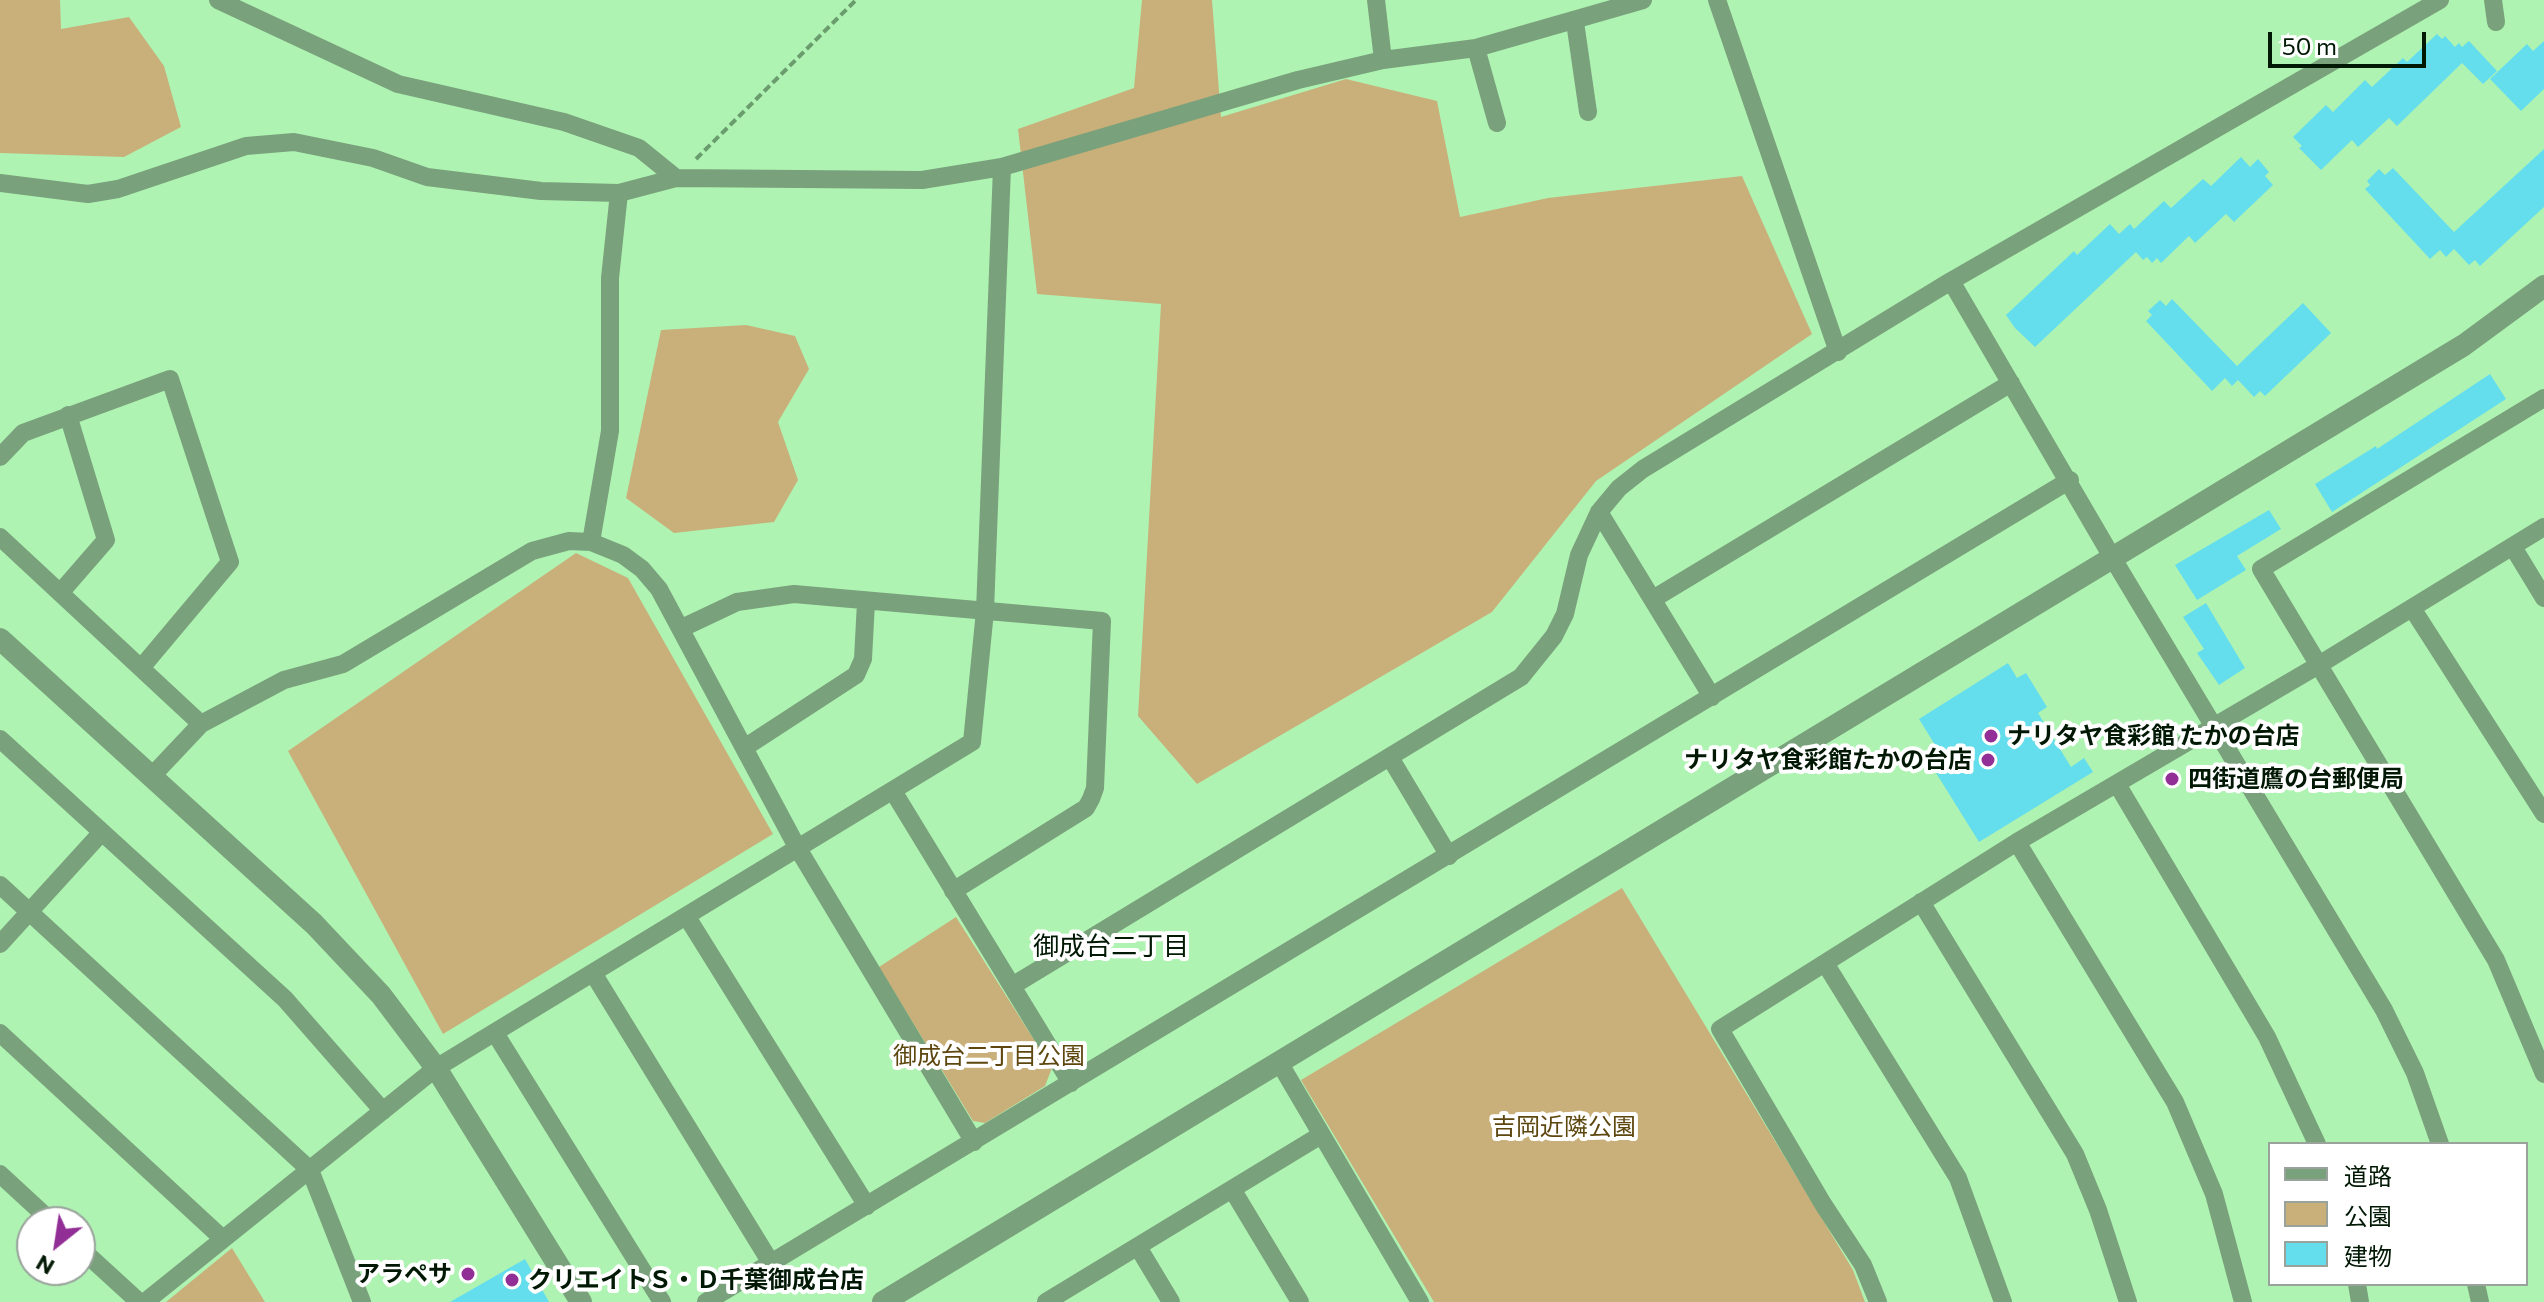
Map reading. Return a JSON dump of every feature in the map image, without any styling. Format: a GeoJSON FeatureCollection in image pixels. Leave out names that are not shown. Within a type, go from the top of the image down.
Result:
{"type":"FeatureCollection","features":[{"type":"Feature","properties":{"kind":"street"},"geometry":{"type":"LineString","coordinates":[[218,0],[398,84],[564,122],[639,148],[676,178]]}},
{"type":"Feature","properties":{"kind":"street"},"geometry":{"type":"LineString","coordinates":[[1376,0],[1383,60]]}},
{"type":"Feature","properties":{"kind":"street"},"geometry":{"type":"LineString","coordinates":[[0,183],[88,194],[118,189],[246,146],[294,142],[373,158],[427,177],[483,186],[619,193],[676,178],[922,180],[1002,167],[1298,80],[1383,60],[1476,48],[1643,0]]}},
{"type":"Feature","properties":{"kind":"street"},"geometry":{"type":"LineString","coordinates":[[1717,0],[1838,352]]}},
{"type":"Feature","properties":{"kind":"street"},"geometry":{"type":"LineString","coordinates":[[1012,986],[1391,759],[1495,694],[1537,660],[1565,614],[1579,555],[1599,512],[1619,488],[1643,469],[1951,281],[2440,0]]}},
{"type":"Feature","properties":{"kind":"street"},"geometry":{"type":"LineString","coordinates":[[2493,0],[2496,22]]}},
{"type":"Feature","properties":{"kind":"street"},"geometry":{"type":"LineString","coordinates":[[1575,22],[1588,112]]}},
{"type":"Feature","properties":{"kind":"street"},"geometry":{"type":"LineString","coordinates":[[1476,48],[1497,123]]}},
{"type":"Feature","properties":{"kind":"street"},"geometry":{"type":"LineString","coordinates":[[145,1302],[436,1068],[972,742],[985,611],[1002,167]]}},
{"type":"Feature","properties":{"kind":"street"},"geometry":{"type":"LineString","coordinates":[[591,542],[610,431],[610,278],[619,193]]}},
{"type":"Feature","properties":{"kind":"street"},"geometry":{"type":"LineString","coordinates":[[1951,281],[2070,480],[2112,557],[2384,1010],[2415,1073],[2439,1142]]}},
{"type":"Feature","properties":{"kind":"street"},"geometry":{"type":"LineString","coordinates":[[883,1302],[2464,345],[2544,286]]}},
{"type":"Feature","properties":{"kind":"street"},"geometry":{"type":"LineString","coordinates":[[0,457],[23,433],[170,379],[230,562],[141,668]]}},
{"type":"Feature","properties":{"kind":"street"},"geometry":{"type":"LineString","coordinates":[[1653,599],[2011,383]]}},
{"type":"Feature","properties":{"kind":"street"},"geometry":{"type":"LineString","coordinates":[[2544,398],[2261,569],[2496,960],[2544,1074]]}},
{"type":"Feature","properties":{"kind":"street"},"geometry":{"type":"LineString","coordinates":[[60,593],[106,540],[68,415]]}},
{"type":"Feature","properties":{"kind":"street"},"geometry":{"type":"LineString","coordinates":[[706,1302],[2070,480]]}},
{"type":"Feature","properties":{"kind":"street"},"geometry":{"type":"LineString","coordinates":[[1599,512],[1712,697]]}},
{"type":"Feature","properties":{"kind":"street"},"geometry":{"type":"LineString","coordinates":[[1878,1302],[1863,1265],[1823,1204],[1720,1029],[2017,842],[2317,666],[2544,527]]}},
{"type":"Feature","properties":{"kind":"street"},"geometry":{"type":"LineString","coordinates":[[0,537],[201,724]]}},
{"type":"Feature","properties":{"kind":"street"},"geometry":{"type":"LineString","coordinates":[[151,777],[201,724],[284,680],[343,664],[532,551],[569,541],[591,542],[623,555],[642,569],[682,628],[797,847],[974,1142]]}},
{"type":"Feature","properties":{"kind":"street"},"geometry":{"type":"LineString","coordinates":[[2513,547],[2544,598]]}},
{"type":"Feature","properties":{"kind":"street"},"geometry":{"type":"LineString","coordinates":[[682,628],[737,602],[794,594],[1102,621],[1095,788],[1086,808],[953,891]]}},
{"type":"Feature","properties":{"kind":"street"},"geometry":{"type":"LineString","coordinates":[[744,748],[856,675],[863,659],[866,602]]}},
{"type":"Feature","properties":{"kind":"street"},"geometry":{"type":"LineString","coordinates":[[2412,608],[2544,814]]}},
{"type":"Feature","properties":{"kind":"street"},"geometry":{"type":"LineString","coordinates":[[0,639],[314,924],[381,995],[436,1068],[581,1302]]}},
{"type":"Feature","properties":{"kind":"street"},"geometry":{"type":"LineString","coordinates":[[0,739],[285,999],[383,1111]]}},
{"type":"Feature","properties":{"kind":"street"},"geometry":{"type":"LineString","coordinates":[[1391,759],[1449,856]]}},
{"type":"Feature","properties":{"kind":"street"},"geometry":{"type":"LineString","coordinates":[[2117,784],[2267,1037],[2316,1142]]}},
{"type":"Feature","properties":{"kind":"street"},"geometry":{"type":"LineString","coordinates":[[893,791],[1071,1083]]}},
{"type":"Feature","properties":{"kind":"street"},"geometry":{"type":"LineString","coordinates":[[0,944],[102,832]]}},
{"type":"Feature","properties":{"kind":"street"},"geometry":{"type":"LineString","coordinates":[[2017,842],[2175,1102],[2214,1194],[2243,1302]]}},
{"type":"Feature","properties":{"kind":"street"},"geometry":{"type":"LineString","coordinates":[[0,885],[310,1170],[362,1302]]}},
{"type":"Feature","properties":{"kind":"street"},"geometry":{"type":"LineString","coordinates":[[1921,902],[2075,1154],[2098,1210],[2128,1302]]}},
{"type":"Feature","properties":{"kind":"street"},"geometry":{"type":"LineString","coordinates":[[687,917],[867,1206]]}},
{"type":"Feature","properties":{"kind":"street"},"geometry":{"type":"LineString","coordinates":[[1825,963],[1958,1178],[2003,1302]]}},
{"type":"Feature","properties":{"kind":"street"},"geometry":{"type":"LineString","coordinates":[[593,973],[771,1263]]}},
{"type":"Feature","properties":{"kind":"street"},"geometry":{"type":"LineString","coordinates":[[0,1033],[223,1239]]}},
{"type":"Feature","properties":{"kind":"street"},"geometry":{"type":"LineString","coordinates":[[495,1033],[662,1302]]}},
{"type":"Feature","properties":{"kind":"street"},"geometry":{"type":"LineString","coordinates":[[1279,1062],[1420,1302]]}},
{"type":"Feature","properties":{"kind":"street"},"geometry":{"type":"LineString","coordinates":[[1046,1302],[1321,1135]]}},
{"type":"Feature","properties":{"kind":"street"},"geometry":{"type":"LineString","coordinates":[[0,1174],[35,1206]]}},
{"type":"Feature","properties":{"kind":"street"},"geometry":{"type":"LineString","coordinates":[[1232,1189],[1300,1302]]}},
{"type":"Feature","properties":{"kind":"street"},"geometry":{"type":"LineString","coordinates":[[1138,1247],[1171,1302]]}},
{"type":"Feature","properties":{"kind":"street"},"geometry":{"type":"LineString","coordinates":[[96,1263],[139,1302]]}},
{"type":"Feature","properties":{"kind":"path"},"geometry":{"type":"LineString","coordinates":[[676,178],[856,0]]}},
{"type":"Feature","properties":{"kind":"green space"},"geometry":{"type":"Polygon","coordinates":[[[0,0],[60,0],[61,29],[129,17],[164,66],[181,127],[124,157],[0,153],[0,0]]]}},
{"type":"Feature","properties":{"kind":"green space"},"geometry":{"type":"Polygon","coordinates":[[[1142,0],[1212,0],[1221,117],[1346,79],[1437,101],[1460,217],[1548,198],[1742,176],[1812,334],[1596,481],[1492,612],[1197,784],[1138,716],[1161,304],[1037,294],[1018,129],[1134,88],[1142,0]]]}},
{"type":"Feature","properties":{"kind":"green space"},"geometry":{"type":"Polygon","coordinates":[[[746,325],[795,336],[809,369],[778,422],[798,480],[774,522],[674,533],[626,498],[661,330],[746,325]]]}},
{"type":"Feature","properties":{"kind":"green space"},"geometry":{"type":"Polygon","coordinates":[[[576,553],[628,578],[773,834],[443,1034],[288,751],[576,553]]]}},
{"type":"Feature","properties":{"kind":"green space","name":"吉岡近隣公園"},"geometry":{"type":"Polygon","coordinates":[[[1622,888],[1853,1270],[1865,1302],[1434,1302],[1301,1080],[1622,888]]]}},
{"type":"Feature","properties":{"kind":"green space","name":"御成台二丁目公園"},"geometry":{"type":"Polygon","coordinates":[[[956,917],[1052,1068],[1045,1086],[985,1123],[973,1121],[879,967],[956,917]]]}},
{"type":"Feature","properties":{"kind":"green space"},"geometry":{"type":"Polygon","coordinates":[[[232,1248],[265,1302],[166,1302],[232,1248]]]}},
{"type":"Feature","properties":{"kind":"building"},"geometry":{"type":"Polygon","coordinates":[[[2437,34],[2442,39],[2445,36],[2455,47],[2459,43],[2462,47],[2469,41],[2497,71],[2483,84],[2462,63],[2397,126],[2389,118],[2358,147],[2352,140],[2321,170],[2299,148],[2302,146],[2293,137],[2326,105],[2333,112],[2365,80],[2372,87],[2403,58],[2407,62],[2437,34]]]}},
{"type":"Feature","properties":{"kind":"building"},"geometry":{"type":"Polygon","coordinates":[[[2544,41],[2544,89],[2521,111],[2490,79],[2527,44],[2533,51],[2544,41]]]}},
{"type":"Feature","properties":{"kind":"building"},"geometry":{"type":"Polygon","coordinates":[[[2544,149],[2544,207],[2480,266],[2475,260],[2469,265],[2454,249],[2446,257],[2440,250],[2430,259],[2365,189],[2370,185],[2367,181],[2379,169],[2385,175],[2393,168],[2454,232],[2544,149]]]}},
{"type":"Feature","properties":{"kind":"building"},"geometry":{"type":"Polygon","coordinates":[[[2241,157],[2250,167],[2258,159],[2269,172],[2265,176],[2273,185],[2234,222],[2226,214],[2195,243],[2189,236],[2161,263],[2157,258],[2152,263],[2147,257],[2143,260],[2136,252],[2035,347],[2015,328],[2006,315],[2074,251],[2077,255],[2110,224],[2119,234],[2130,224],[2134,229],[2164,201],[2171,208],[2203,179],[2211,186],[2241,157]]]}},
{"type":"Feature","properties":{"kind":"building"},"geometry":{"type":"Polygon","coordinates":[[[2172,299],[2237,366],[2303,303],[2331,333],[2265,396],[2260,391],[2254,397],[2238,380],[2232,386],[2225,378],[2212,391],[2146,321],[2152,315],[2148,311],[2160,300],[2166,306],[2172,299]]]}},
{"type":"Feature","properties":{"kind":"building"},"geometry":{"type":"Polygon","coordinates":[[[2490,374],[2506,399],[2332,512],[2315,484],[2376,446],[2377,449],[2490,374]]]}},
{"type":"Feature","properties":{"kind":"building"},"geometry":{"type":"Polygon","coordinates":[[[2269,510],[2281,529],[2237,556],[2246,570],[2197,600],[2175,565],[2269,510]]]}},
{"type":"Feature","properties":{"kind":"building"},"geometry":{"type":"Polygon","coordinates":[[[2206,603],[2245,668],[2219,685],[2197,653],[2204,649],[2183,617],[2206,603]]]}},
{"type":"Feature","properties":{"kind":"building","name":"ナリタヤ食彩館 たかの台店"},"geometry":{"type":"Polygon","coordinates":[[[2008,663],[2017,678],[2026,673],[2047,707],[2038,713],[2071,767],[2084,758],[2093,772],[1979,842],[1928,760],[1940,753],[1919,719],[2008,663]]]}},
{"type":"Feature","properties":{"kind":"building","name":"クリエイトＳ・Ｄ千葉御成台店"},"geometry":{"type":"Polygon","coordinates":[[[525,1259],[549,1302],[450,1302],[525,1259]]]}},
{"type":"Feature","properties":{"kind":"place","name":"ナリタヤ食彩館 たかの台店"},"geometry":{"type":"Point","coordinates":[1991,736]}},
{"type":"Feature","properties":{"kind":"place","name":"ナリタヤ食彩館たかの台店"},"geometry":{"type":"Point","coordinates":[1988,760]}},
{"type":"Feature","properties":{"kind":"place","name":"四街道鷹の台郵便局"},"geometry":{"type":"Point","coordinates":[2172,779]}},
{"type":"Feature","properties":{"kind":"place","name":"アラペサ"},"geometry":{"type":"Point","coordinates":[468,1274]}},
{"type":"Feature","properties":{"kind":"place","name":"クリエイトＳ・Ｄ千葉御成台店"},"geometry":{"type":"Point","coordinates":[512,1280]}},
{"type":"Feature","properties":{"kind":"district","name":"御成台二丁目"},"geometry":{"type":"Point","coordinates":[1111,946]}}]}
